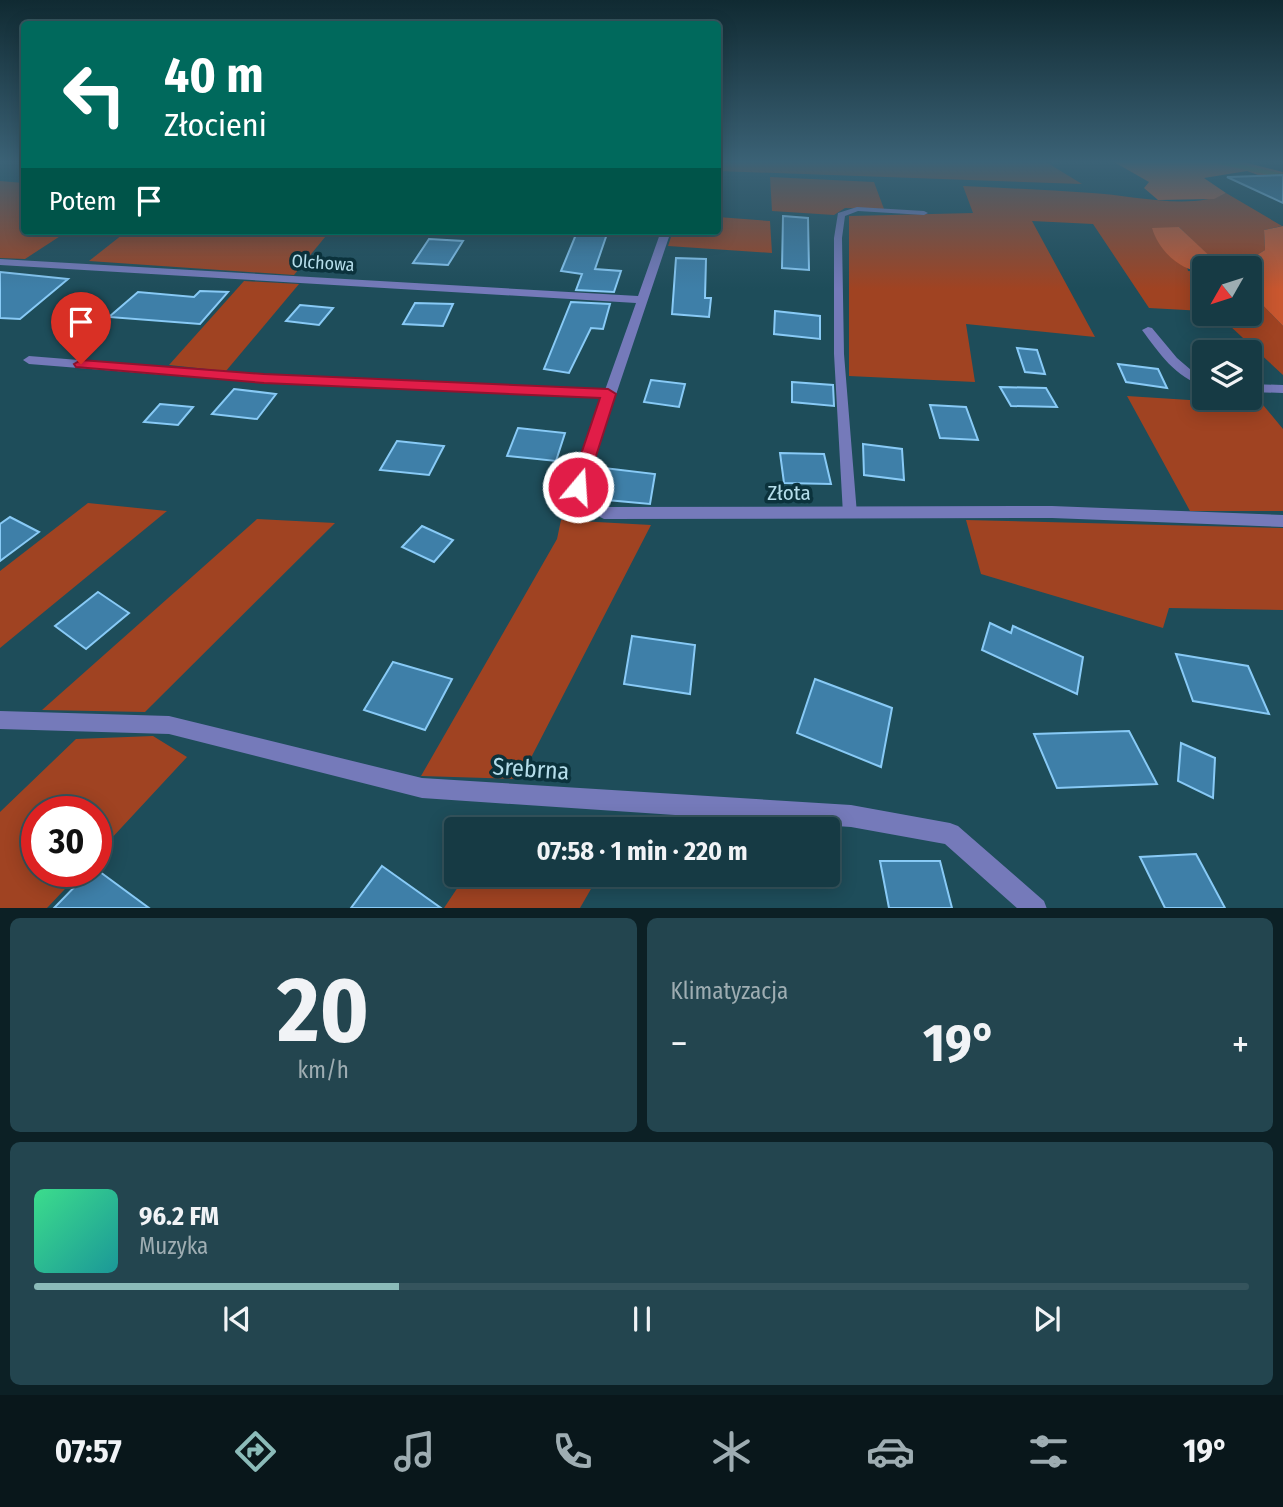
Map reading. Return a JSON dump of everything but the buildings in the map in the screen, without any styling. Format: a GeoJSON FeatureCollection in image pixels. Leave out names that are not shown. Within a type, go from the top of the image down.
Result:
{"type":"FeatureCollection","features":[{"type":"Feature","properties":{"kind":"street","name":"Złota"},"geometry":{"type":"LineString","coordinates":[[665,235],[578,487],[587,504],[604,513],[1052,512],[1283,521]]}},
{"type":"Feature","properties":{"kind":"street","name":"Olchowa"},"geometry":{"type":"LineString","coordinates":[[0,262],[643,300]]}},
{"type":"Feature","properties":{"kind":"street"},"geometry":{"type":"LineString","coordinates":[[1148,330],[1171,359],[1192,378]]}},
{"type":"Feature","properties":{"kind":"street"},"geometry":{"type":"LineString","coordinates":[[29,360],[264,379],[608,394]]}},
{"type":"Feature","properties":{"kind":"street"},"geometry":{"type":"LineString","coordinates":[[1262,388],[1283,389]]}},
{"type":"Feature","properties":{"kind":"street","name":"Srebrna"},"geometry":{"type":"LineString","coordinates":[[0,720],[169,725],[422,788],[851,816],[950,834],[1036,908]]}},
{"type":"Feature","properties":{"kind":"lane"},"geometry":{"type":"LineString","coordinates":[[850,514],[839,354],[838,238],[841,215],[857,209],[924,213]]}},
{"type":"Feature","properties":{"kind":"shaded area"},"geometry":{"type":"Polygon","coordinates":[[[0,204],[21,204],[21,235],[62,235],[25,259],[0,258],[0,204]]]}},
{"type":"Feature","properties":{"kind":"shaded area"},"geometry":{"type":"Polygon","coordinates":[[[772,204],[882,204],[884,209],[845,208],[834,215],[772,211],[772,204]]]}},
{"type":"Feature","properties":{"kind":"shaded area"},"geometry":{"type":"Polygon","coordinates":[[[970,204],[1245,204],[1282,226],[1264,230],[1265,250],[1255,256],[1209,256],[1179,227],[1188,271],[1192,271],[1192,310],[1149,308],[1093,224],[1032,221],[1095,337],[966,324],[975,382],[849,376],[849,216],[973,213],[970,204]]]}},
{"type":"Feature","properties":{"kind":"shaded area"},"geometry":{"type":"Polygon","coordinates":[[[721,217],[770,221],[772,253],[668,246],[672,235],[721,235],[721,217]]]}},
{"type":"Feature","properties":{"kind":"shaded area"},"geometry":{"type":"Polygon","coordinates":[[[1283,226],[1283,326],[1262,304],[1262,256],[1255,256],[1265,250],[1264,230],[1283,226]]]}},
{"type":"Feature","properties":{"kind":"shaded area"},"geometry":{"type":"Polygon","coordinates":[[[1179,227],[1210,256],[1192,256],[1192,270],[1179,264],[1165,252],[1152,228],[1179,227]]]}},
{"type":"Feature","properties":{"kind":"shaded area"},"geometry":{"type":"Polygon","coordinates":[[[122,235],[327,235],[294,275],[89,261],[122,235]]]}},
{"type":"Feature","properties":{"kind":"shaded area"},"geometry":{"type":"Polygon","coordinates":[[[244,281],[299,284],[226,371],[169,365],[244,281]]]}},
{"type":"Feature","properties":{"kind":"shaded area"},"geometry":{"type":"Polygon","coordinates":[[[1262,304],[1283,326],[1283,375],[1262,356],[1262,340],[1245,340],[1230,326],[1262,326],[1262,304]]]}},
{"type":"Feature","properties":{"kind":"shaded area"},"geometry":{"type":"Polygon","coordinates":[[[1127,396],[1192,400],[1192,410],[1262,410],[1262,404],[1283,429],[1283,511],[1190,511],[1127,396]]]}},
{"type":"Feature","properties":{"kind":"shaded area"},"geometry":{"type":"Polygon","coordinates":[[[88,503],[167,511],[0,648],[0,571],[88,503]]]}},
{"type":"Feature","properties":{"kind":"shaded area"},"geometry":{"type":"Polygon","coordinates":[[[257,519],[335,523],[145,712],[42,710],[257,519]]]}},
{"type":"Feature","properties":{"kind":"shaded area"},"geometry":{"type":"Polygon","coordinates":[[[561,520],[651,525],[520,779],[421,776],[557,539],[561,520]]]}},
{"type":"Feature","properties":{"kind":"shaded area"},"geometry":{"type":"Polygon","coordinates":[[[966,520],[1283,528],[1283,610],[1169,608],[1163,628],[981,574],[966,520]]]}},
{"type":"Feature","properties":{"kind":"shaded area"},"geometry":{"type":"Polygon","coordinates":[[[153,736],[187,757],[112,838],[112,796],[21,796],[21,887],[67,887],[47,908],[0,908],[0,812],[76,739],[153,736]]]}},
{"type":"Feature","properties":{"kind":"shaded area"},"geometry":{"type":"Polygon","coordinates":[[[505,815],[536,817],[504,817],[505,815]]]}},
{"type":"Feature","properties":{"kind":"shaded area"},"geometry":{"type":"Polygon","coordinates":[[[458,887],[592,887],[580,908],[444,908],[458,887]]]}},
{"type":"Feature","properties":{"kind":"route"},"geometry":{"type":"LineString","coordinates":[[81,364],[264,379],[608,394],[578,487]]}}]}
